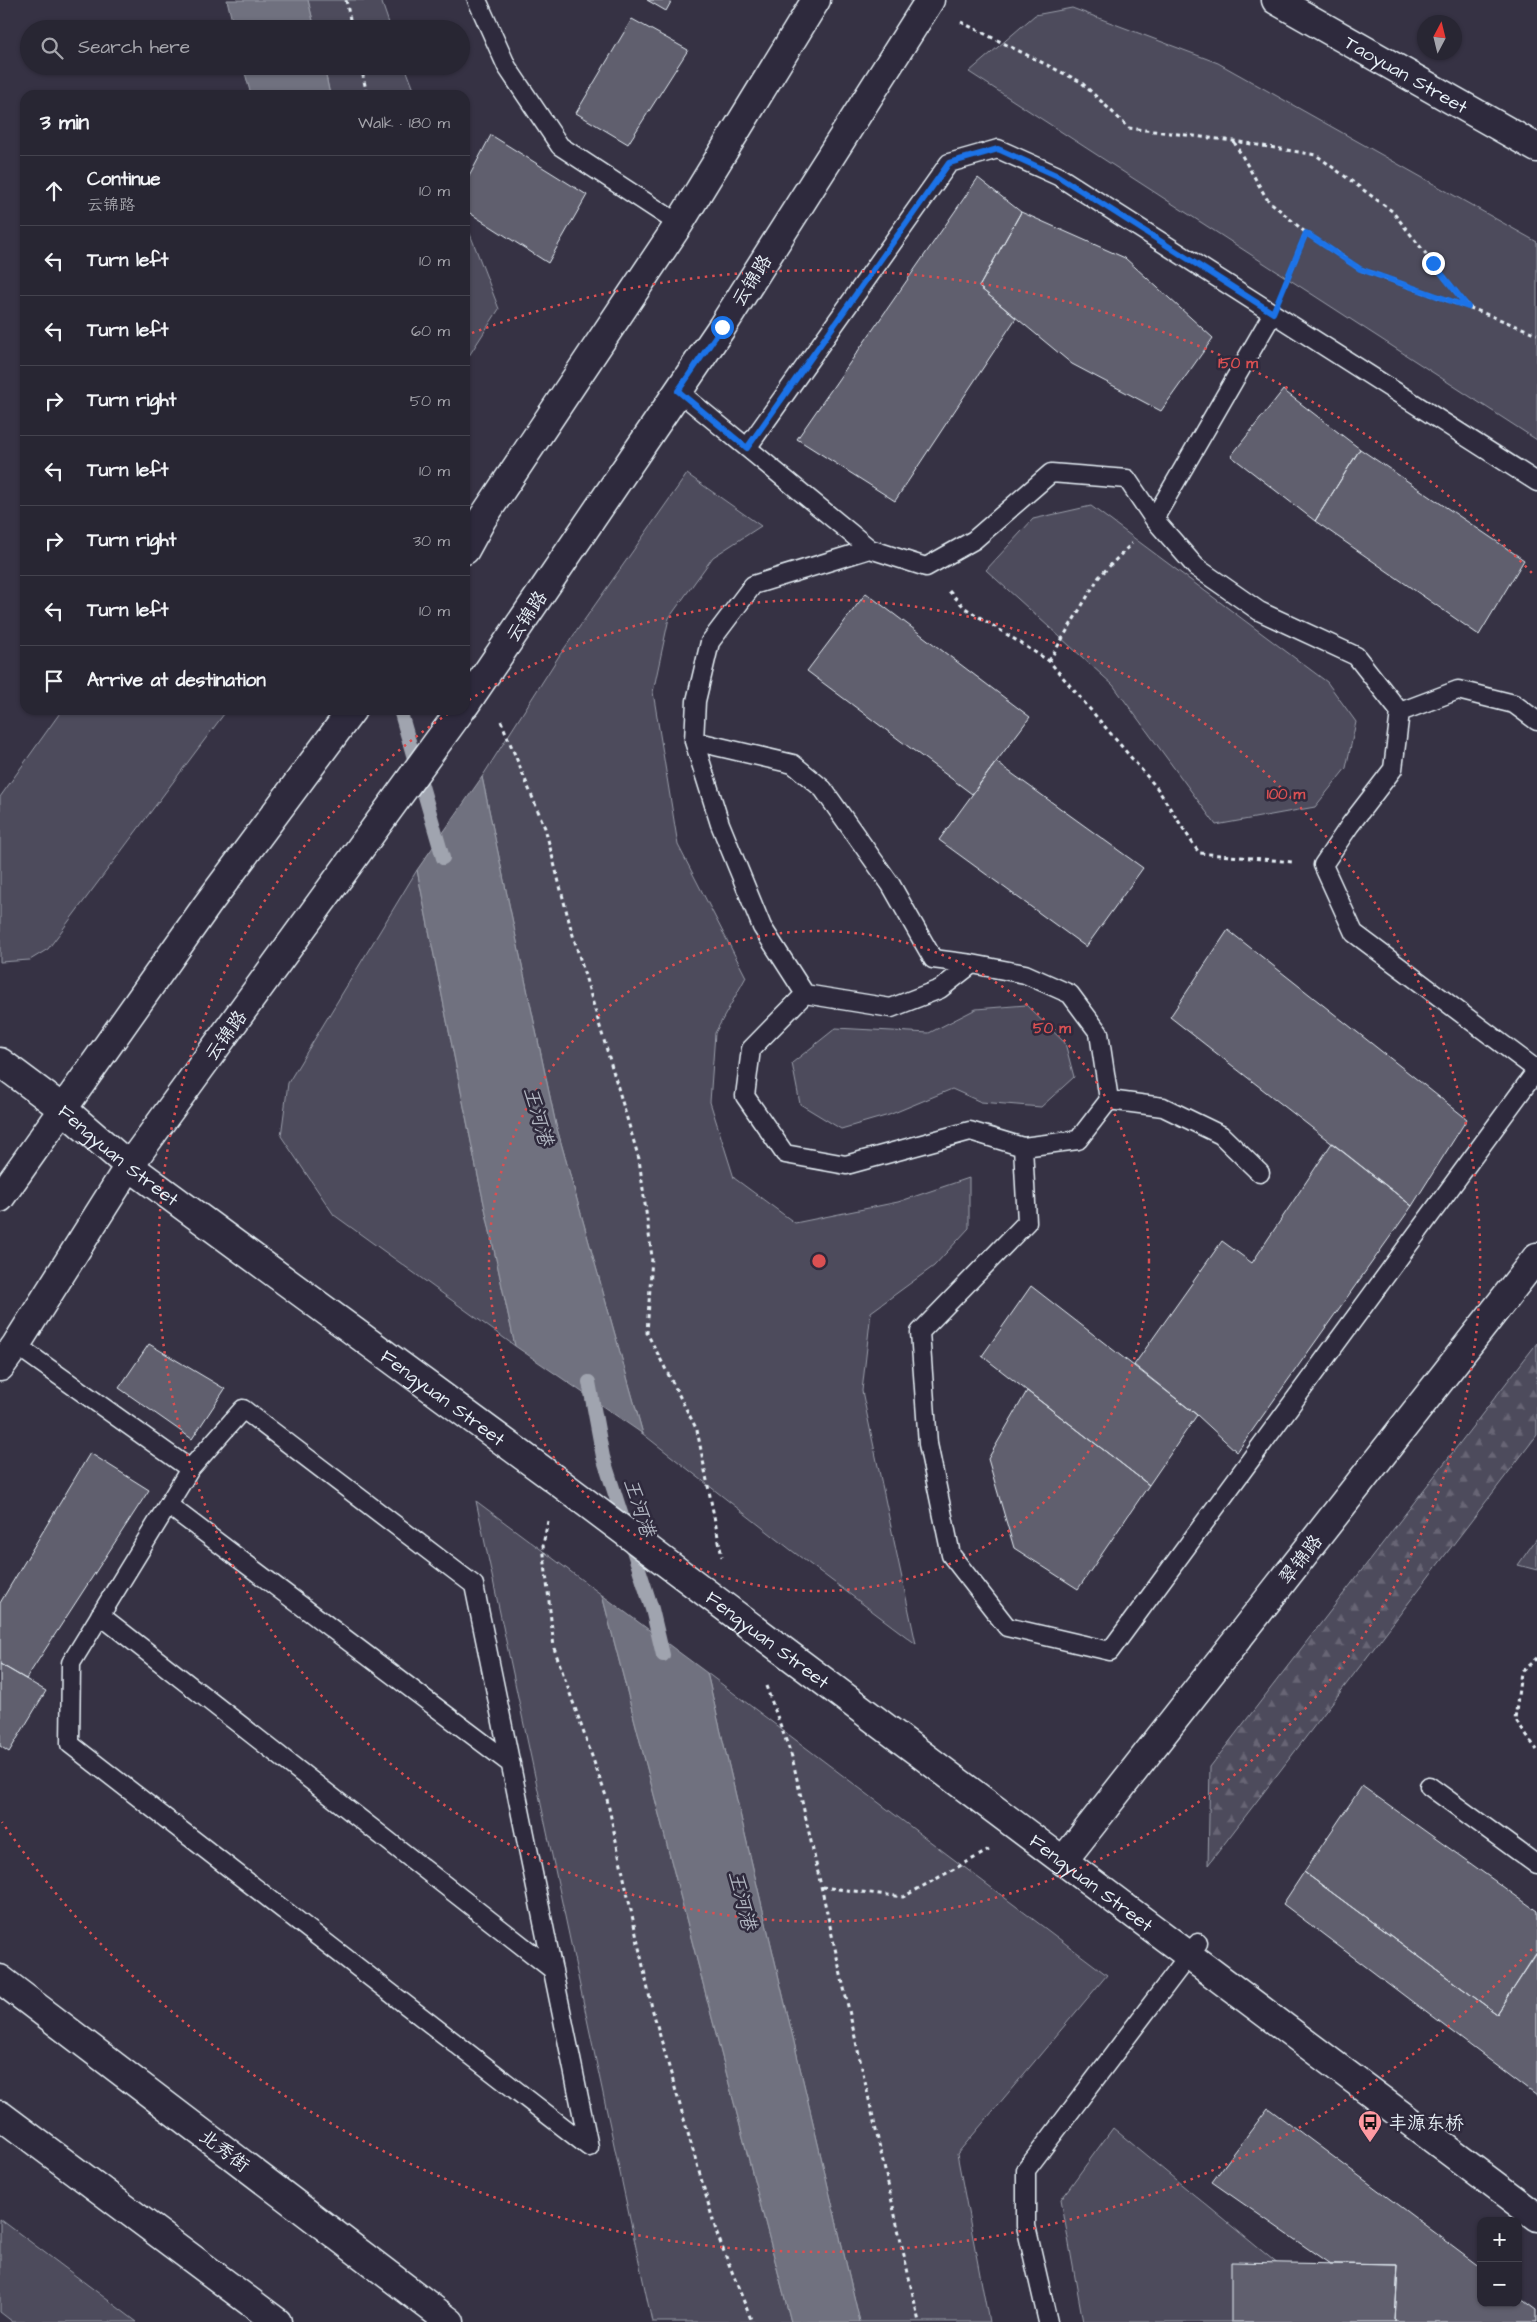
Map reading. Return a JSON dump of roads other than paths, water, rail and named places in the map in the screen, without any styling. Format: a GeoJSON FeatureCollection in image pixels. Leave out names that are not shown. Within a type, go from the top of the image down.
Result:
{"type":"FeatureCollection","features":[{"type":"Feature","properties":{"kind":"main road"},"geometry":{"type":"LineString","coordinates":[[470,541],[488,510],[679,224],[816,0]]}},
{"type":"Feature","properties":{"kind":"main road","name":"Taoyuan Street"},"geometry":{"type":"LineString","coordinates":[[1276,0],[1537,148]]}},
{"type":"Feature","properties":{"kind":"main road","name":"云锦路"},"geometry":{"type":"LineString","coordinates":[[475,690],[722,327],[928,2]]}},
{"type":"Feature","properties":{"kind":"main road"},"geometry":{"type":"LineString","coordinates":[[0,1198],[207,905],[349,715]]}},
{"type":"Feature","properties":{"kind":"main road","name":"云锦路"},"geometry":{"type":"LineString","coordinates":[[0,1367],[16,1345],[129,1166],[457,715]]}},
{"type":"Feature","properties":{"kind":"main road","name":"Fengyuan Street"},"geometry":{"type":"LineString","coordinates":[[0,1062],[63,1109],[129,1166],[556,1480],[1063,1860],[1194,1949],[1537,2217]]}},
{"type":"Feature","properties":{"kind":"main road","name":"翠锦路"},"geometry":{"type":"LineString","coordinates":[[1063,1860],[1537,1257]]}},
{"type":"Feature","properties":{"kind":"main road","name":"北秀街"},"geometry":{"type":"LineString","coordinates":[[0,1979],[450,2322]]}},
{"type":"Feature","properties":{"kind":"main road"},"geometry":{"type":"LineString","coordinates":[[0,2115],[278,2322]]}},
{"type":"Feature","properties":{"kind":"lane"},"geometry":{"type":"LineString","coordinates":[[477,0],[507,66],[560,146],[679,224]]}},
{"type":"Feature","properties":{"kind":"lane"},"geometry":{"type":"LineString","coordinates":[[747,448],[949,163],[998,149],[1058,176],[1537,482]]}},
{"type":"Feature","properties":{"kind":"lane"},"geometry":{"type":"LineString","coordinates":[[1154,519],[1273,313]]}},
{"type":"Feature","properties":{"kind":"lane"},"geometry":{"type":"LineString","coordinates":[[678,391],[870,549],[926,567],[974,540],[1051,474],[1127,479],[1154,519],[1196,567],[1260,611],[1356,656],[1400,712],[1393,769],[1350,825],[1323,865],[1354,933],[1537,1070],[1110,1651],[1007,1627],[951,1555],[928,1444],[920,1332],[1027,1222],[1023,1147]]}},
{"type":"Feature","properties":{"kind":"lane"},"geometry":{"type":"LineString","coordinates":[[870,549],[753,585],[710,642],[696,701],[694,741],[720,824],[762,927],[805,994],[891,1008],[940,989],[972,964]]}},
{"type":"Feature","properties":{"kind":"lane"},"geometry":{"type":"LineString","coordinates":[[1400,712],[1458,690],[1514,704],[1537,721]]}},
{"type":"Feature","properties":{"kind":"lane"},"geometry":{"type":"LineString","coordinates":[[694,741],[793,764],[823,789],[891,885],[933,959],[1026,974],[1070,994],[1099,1034],[1108,1100],[1078,1140],[1023,1147],[970,1130],[846,1165],[785,1154],[745,1096],[747,1077],[751,1049],[805,994]]}},
{"type":"Feature","properties":{"kind":"lane"},"geometry":{"type":"LineString","coordinates":[[1108,1100],[1163,1107],[1221,1136],[1260,1173]]}},
{"type":"Feature","properties":{"kind":"lane"},"geometry":{"type":"LineString","coordinates":[[16,1345],[190,1469]]}},
{"type":"Feature","properties":{"kind":"lane"},"geometry":{"type":"LineString","coordinates":[[243,1410],[474,1585],[589,2147],[70,1744],[70,1664],[190,1469],[243,1410]]}},
{"type":"Feature","properties":{"kind":"lane"},"geometry":{"type":"LineString","coordinates":[[168,1505],[511,1764]]}},
{"type":"Feature","properties":{"kind":"lane"},"geometry":{"type":"LineString","coordinates":[[100,1615],[553,1970]]}},
{"type":"Feature","properties":{"kind":"lane"},"geometry":{"type":"LineString","coordinates":[[1429,1786],[1537,1864]]}},
{"type":"Feature","properties":{"kind":"lane"},"geometry":{"type":"LineString","coordinates":[[1048,2322],[1026,2226],[1026,2170],[1194,1949]]}},
{"type":"Feature","properties":{"kind":"water"},"geometry":{"type":"Polygon","coordinates":[[[227,0],[308,0],[313,20],[232,20],[227,0]]]}},
{"type":"Feature","properties":{"kind":"water"},"geometry":{"type":"Polygon","coordinates":[[[245,75],[326,75],[329,90],[250,90],[245,75]]]}},
{"type":"Feature","properties":{"kind":"water"},"geometry":{"type":"Polygon","coordinates":[[[482,777],[556,1125],[643,1434],[515,1346],[476,1167],[417,870],[482,777]]]}},
{"type":"Feature","properties":{"kind":"water"},"geometry":{"type":"Polygon","coordinates":[[[602,1595],[707,1673],[860,2322],[791,2322],[602,1595]]]}},
{"type":"Feature","properties":{"kind":"waterway","name":"王河港"},"geometry":{"type":"LineString","coordinates":[[401,715],[443,858]]}},
{"type":"Feature","properties":{"kind":"waterway","name":"王河港"},"geometry":{"type":"LineString","coordinates":[[589,1382],[603,1457],[652,1609],[663,1655]]}},
{"type":"Feature","properties":{"kind":"place","name":"丰源东桥"},"geometry":{"type":"Point","coordinates":[1370,2143]}}]}
